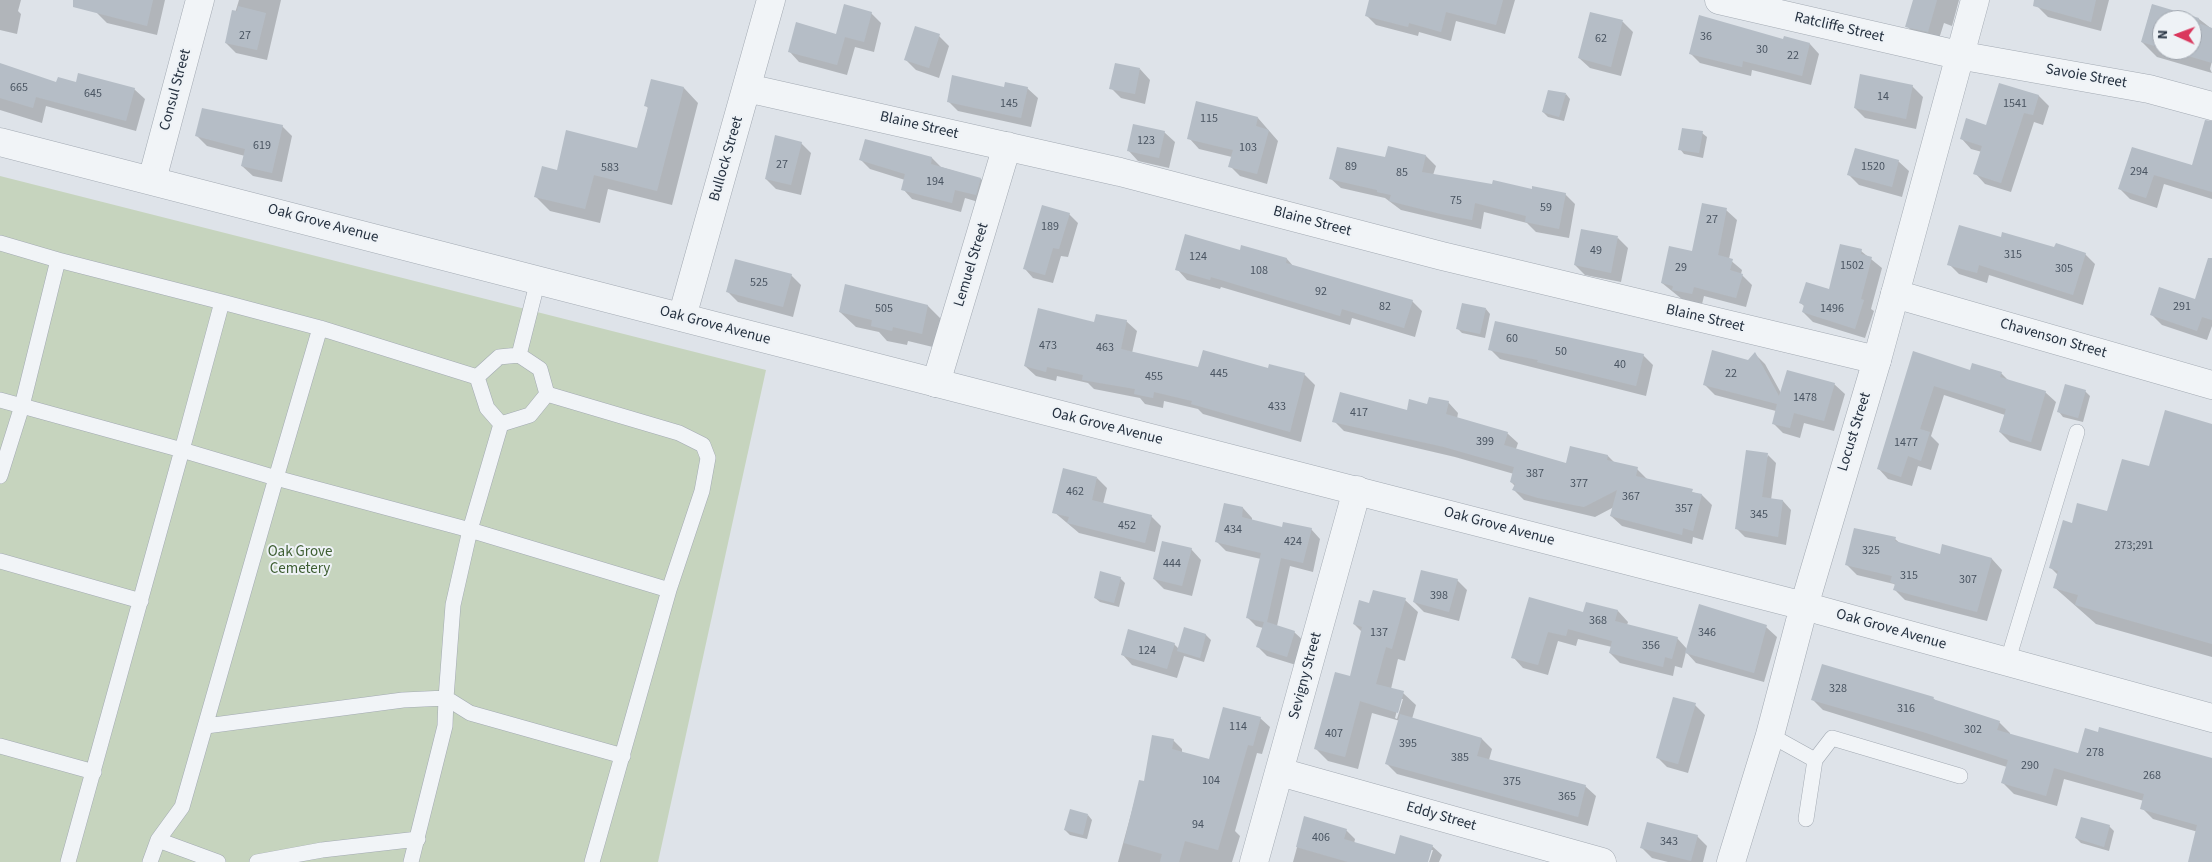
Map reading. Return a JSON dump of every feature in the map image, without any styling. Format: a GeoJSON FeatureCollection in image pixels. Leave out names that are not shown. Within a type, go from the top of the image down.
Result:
{"type":"FeatureCollection","features":[{"type":"Feature","properties":{"kind":"street","name":"Consul Street"},"geometry":{"type":"LineString","coordinates":[[152,180],[200,0]]}},
{"type":"Feature","properties":{"kind":"street","name":"Bullock Street"},"geometry":{"type":"LineString","coordinates":[[682,318],[771,0]]}},
{"type":"Feature","properties":{"kind":"street","name":"Ratcliffe Street"},"geometry":{"type":"LineString","coordinates":[[1719,0],[1958,55]]}},
{"type":"Feature","properties":{"kind":"street","name":"Locust Street"},"geometry":{"type":"LineString","coordinates":[[1731,862],[1770,735],[1804,606],[1895,294],[1974,0]]}},
{"type":"Feature","properties":{"kind":"street","name":"Savoie Street"},"geometry":{"type":"LineString","coordinates":[[1958,55],[2149,89],[2212,106]]}},
{"type":"Feature","properties":{"kind":"street","name":"Blaine Street"},"geometry":{"type":"LineString","coordinates":[[747,88],[1120,172],[1442,256],[1876,360]]}},
{"type":"Feature","properties":{"kind":"street","name":"Oak Grove Avenue"},"geometry":{"type":"LineString","coordinates":[[0,142],[1804,606],[2212,718]]}},
{"type":"Feature","properties":{"kind":"street","name":"Lemuel Street"},"geometry":{"type":"LineString","coordinates":[[936,383],[1007,146]]}},
{"type":"Feature","properties":{"kind":"street","name":"Chavenson Street"},"geometry":{"type":"LineString","coordinates":[[1895,294],[2212,385]]}},
{"type":"Feature","properties":{"kind":"street","name":"Sevigny Street"},"geometry":{"type":"LineString","coordinates":[[1254,862],[1357,490]]}},
{"type":"Feature","properties":{"kind":"street","name":"Eddy Street"},"geometry":{"type":"LineString","coordinates":[[1280,772],[1602,862]]}},
{"type":"Feature","properties":{"kind":"lane"},"geometry":{"type":"LineString","coordinates":[[0,242],[58,260],[320,328],[477,377]]}},
{"type":"Feature","properties":{"kind":"lane"},"geometry":{"type":"LineString","coordinates":[[0,476],[22,406],[58,260]]}},
{"type":"Feature","properties":{"kind":"lane"},"geometry":{"type":"LineString","coordinates":[[519,355],[538,280]]}},
{"type":"Feature","properties":{"kind":"lane"},"geometry":{"type":"LineString","coordinates":[[68,862],[222,302]]}},
{"type":"Feature","properties":{"kind":"lane"},"geometry":{"type":"LineString","coordinates":[[150,862],[158,840],[182,807],[320,328]]}},
{"type":"Feature","properties":{"kind":"lane"},"geometry":{"type":"LineString","coordinates":[[477,377],[499,356],[519,355],[540,369],[547,394]]}},
{"type":"Feature","properties":{"kind":"lane"},"geometry":{"type":"LineString","coordinates":[[477,377],[487,408],[501,424]]}},
{"type":"Feature","properties":{"kind":"lane"},"geometry":{"type":"LineString","coordinates":[[501,424],[530,415],[547,394]]}},
{"type":"Feature","properties":{"kind":"lane"},"geometry":{"type":"LineString","coordinates":[[547,394],[679,433],[703,444],[708,458],[702,491],[669,590],[592,862]]}},
{"type":"Feature","properties":{"kind":"lane"},"geometry":{"type":"LineString","coordinates":[[0,400],[276,478],[470,530],[669,590]]}},
{"type":"Feature","properties":{"kind":"lane"},"geometry":{"type":"LineString","coordinates":[[412,862],[446,726],[446,698],[453,605],[470,530],[501,424]]}},
{"type":"Feature","properties":{"kind":"lane"},"geometry":{"type":"LineString","coordinates":[[2007,663],[2077,432]]}},
{"type":"Feature","properties":{"kind":"lane"},"geometry":{"type":"LineString","coordinates":[[0,561],[141,601]]}},
{"type":"Feature","properties":{"kind":"lane"},"geometry":{"type":"LineString","coordinates":[[206,726],[403,700],[446,698],[470,712],[623,756]]}},
{"type":"Feature","properties":{"kind":"lane"},"geometry":{"type":"LineString","coordinates":[[1770,735],[1815,760]]}},
{"type":"Feature","properties":{"kind":"lane"},"geometry":{"type":"LineString","coordinates":[[1806,819],[1815,760],[1832,738],[1960,776]]}},
{"type":"Feature","properties":{"kind":"lane"},"geometry":{"type":"LineString","coordinates":[[0,746],[94,772]]}},
{"type":"Feature","properties":{"kind":"lane"},"geometry":{"type":"LineString","coordinates":[[257,862],[322,850],[418,839]]}},
{"type":"Feature","properties":{"kind":"lane"},"geometry":{"type":"LineString","coordinates":[[158,840],[218,862]]}},
{"type":"Feature","properties":{"kind":"green space","name":"Oak Grove Cemetery"},"geometry":{"type":"Polygon","coordinates":[[[0,176],[766,370],[658,862],[0,862],[0,176]]]}},
{"type":"Feature","properties":{"kind":"building"},"geometry":{"type":"Polygon","coordinates":[[[73,0],[153,0],[147,26],[73,7],[73,0]]]}},
{"type":"Feature","properties":{"kind":"building"},"geometry":{"type":"Polygon","coordinates":[[[1369,0],[1503,0],[1496,25],[1446,12],[1441,32],[1409,23],[1408,27],[1365,16],[1369,0]]]}},
{"type":"Feature","properties":{"kind":"building"},"geometry":{"type":"Polygon","coordinates":[[[1913,0],[1937,0],[1928,32],[1905,27],[1913,0]]]}},
{"type":"Feature","properties":{"kind":"building"},"geometry":{"type":"Polygon","coordinates":[[[2034,0],[2096,0],[2091,22],[2033,6],[2034,0]]]}},
{"type":"Feature","properties":{"kind":"building"},"geometry":{"type":"Polygon","coordinates":[[[844,4],[872,12],[864,42],[845,37],[837,65],[788,52],[796,22],[836,34],[844,4]]]}},
{"type":"Feature","properties":{"kind":"building"},"geometry":{"type":"Polygon","coordinates":[[[2152,4],[2172,10],[2152,10],[2152,45],[2141,42],[2152,4]]]}},
{"type":"Feature","properties":{"kind":"building"},"geometry":{"type":"Polygon","coordinates":[[[238,6],[266,13],[257,50],[225,43],[232,10],[237,11],[238,6]]]}},
{"type":"Feature","properties":{"kind":"building"},"geometry":{"type":"Polygon","coordinates":[[[1590,12],[1623,20],[1611,67],[1578,58],[1590,12]]]}},
{"type":"Feature","properties":{"kind":"building"},"geometry":{"type":"Polygon","coordinates":[[[1699,15],[1783,39],[1784,36],[1810,43],[1802,76],[1743,61],[1742,67],[1689,54],[1699,15]]]}},
{"type":"Feature","properties":{"kind":"building"},"geometry":{"type":"Polygon","coordinates":[[[2202,24],[2212,28],[2212,63],[2202,60],[2202,24]]]}},
{"type":"Feature","properties":{"kind":"building"},"geometry":{"type":"Polygon","coordinates":[[[915,26],[940,34],[929,68],[904,60],[915,26]]]}},
{"type":"Feature","properties":{"kind":"building"},"geometry":{"type":"Polygon","coordinates":[[[0,63],[56,82],[58,77],[76,82],[78,73],[135,88],[126,121],[36,97],[33,108],[0,98],[0,63]]]}},
{"type":"Feature","properties":{"kind":"building"},"geometry":{"type":"Polygon","coordinates":[[[1115,63],[1140,68],[1135,94],[1109,89],[1115,63]]]}},
{"type":"Feature","properties":{"kind":"building"},"geometry":{"type":"Polygon","coordinates":[[[1860,74],[1913,85],[1906,119],[1854,108],[1860,74]]]}},
{"type":"Feature","properties":{"kind":"building"},"geometry":{"type":"Polygon","coordinates":[[[952,75],[1004,87],[1005,82],[1028,87],[1021,118],[947,102],[952,75]]]}},
{"type":"Feature","properties":{"kind":"building"},"geometry":{"type":"Polygon","coordinates":[[[651,79],[684,87],[657,191],[594,175],[585,209],[534,197],[542,166],[557,170],[566,130],[637,148],[648,107],[644,106],[651,79]]]}},
{"type":"Feature","properties":{"kind":"building"},"geometry":{"type":"Polygon","coordinates":[[[1999,83],[2039,95],[2033,115],[2024,113],[2001,183],[1973,174],[1982,146],[1960,139],[1966,118],[1986,125],[1999,83]]]}},
{"type":"Feature","properties":{"kind":"building"},"geometry":{"type":"Polygon","coordinates":[[[1548,90],[1566,93],[1559,117],[1542,112],[1548,90]]]}},
{"type":"Feature","properties":{"kind":"building"},"geometry":{"type":"Polygon","coordinates":[[[1196,101],[1258,117],[1256,126],[1269,130],[1257,174],[1228,167],[1233,150],[1187,139],[1196,101]]]}},
{"type":"Feature","properties":{"kind":"building"},"geometry":{"type":"Polygon","coordinates":[[[202,108],[283,125],[272,173],[241,166],[245,149],[195,136],[202,108]]]}},
{"type":"Feature","properties":{"kind":"building"},"geometry":{"type":"Polygon","coordinates":[[[2205,120],[2212,121],[2212,192],[2154,175],[2146,198],[2118,189],[2132,147],[2192,165],[2205,120]]]}},
{"type":"Feature","properties":{"kind":"building"},"geometry":{"type":"Polygon","coordinates":[[[1133,124],[1165,131],[1159,158],[1127,151],[1133,124]]]}},
{"type":"Feature","properties":{"kind":"building"},"geometry":{"type":"Polygon","coordinates":[[[1682,128],[1703,131],[1699,153],[1678,150],[1682,128]]]}},
{"type":"Feature","properties":{"kind":"building"},"geometry":{"type":"Polygon","coordinates":[[[775,135],[802,142],[791,185],[765,179],[775,135]]]}},
{"type":"Feature","properties":{"kind":"building"},"geometry":{"type":"Polygon","coordinates":[[[865,139],[932,157],[931,164],[981,178],[976,195],[955,190],[952,203],[901,190],[905,174],[859,160],[865,139]]]}},
{"type":"Feature","properties":{"kind":"building"},"geometry":{"type":"Polygon","coordinates":[[[1388,146],[1426,155],[1422,172],[1492,184],[1493,180],[1532,189],[1532,186],[1566,193],[1559,229],[1525,222],[1526,216],[1475,203],[1472,220],[1441,214],[1389,201],[1391,195],[1377,192],[1377,190],[1329,179],[1337,147],[1385,157],[1388,146]]]}},
{"type":"Feature","properties":{"kind":"building"},"geometry":{"type":"Polygon","coordinates":[[[1855,148],[1899,160],[1892,187],[1847,175],[1855,148]]]}},
{"type":"Feature","properties":{"kind":"building"},"geometry":{"type":"Polygon","coordinates":[[[1702,203],[1727,208],[1718,255],[1733,259],[1730,270],[1743,274],[1736,298],[1694,287],[1692,294],[1672,290],[1673,286],[1661,283],[1669,246],[1692,251],[1702,203]]]}},
{"type":"Feature","properties":{"kind":"building"},"geometry":{"type":"Polygon","coordinates":[[[1042,205],[1070,213],[1059,249],[1053,248],[1045,275],[1023,269],[1042,205]]]}},
{"type":"Feature","properties":{"kind":"building"},"geometry":{"type":"Polygon","coordinates":[[[1959,225],[2001,237],[2002,232],[2054,247],[2056,243],[2086,253],[2073,295],[1979,265],[1977,273],[1947,265],[1959,225]]]}},
{"type":"Feature","properties":{"kind":"building"},"geometry":{"type":"Polygon","coordinates":[[[1581,229],[1618,236],[1611,273],[1574,265],[1581,229]]]}},
{"type":"Feature","properties":{"kind":"building"},"geometry":{"type":"Polygon","coordinates":[[[1185,234],[1240,250],[1241,245],[1287,258],[1286,263],[1413,300],[1404,328],[1342,309],[1340,316],[1211,277],[1210,280],[1175,270],[1185,234]]]}},
{"type":"Feature","properties":{"kind":"building"},"geometry":{"type":"Polygon","coordinates":[[[1840,244],[1862,249],[1861,254],[1872,257],[1861,299],[1864,300],[1855,329],[1802,312],[1804,305],[1799,303],[1806,282],[1829,289],[1840,244]]]}},
{"type":"Feature","properties":{"kind":"building"},"geometry":{"type":"Polygon","coordinates":[[[2208,258],[2212,258],[2212,320],[2202,317],[2197,331],[2150,315],[2159,287],[2195,299],[2208,258]]]}},
{"type":"Feature","properties":{"kind":"building"},"geometry":{"type":"Polygon","coordinates":[[[735,259],[792,274],[783,307],[726,292],[735,259]]]}},
{"type":"Feature","properties":{"kind":"building"},"geometry":{"type":"Polygon","coordinates":[[[845,284],[928,305],[922,334],[893,327],[892,331],[871,326],[872,320],[839,312],[845,284]]]}},
{"type":"Feature","properties":{"kind":"building"},"geometry":{"type":"Polygon","coordinates":[[[1462,303],[1486,308],[1480,334],[1456,329],[1462,303]]]}},
{"type":"Feature","properties":{"kind":"building"},"geometry":{"type":"Polygon","coordinates":[[[1038,308],[1094,322],[1096,314],[1127,320],[1121,349],[1198,367],[1203,350],[1268,368],[1269,364],[1305,373],[1290,432],[1191,404],[1192,401],[1154,392],[1153,398],[1134,394],[1135,389],[1082,380],[1083,375],[1047,367],[1046,372],[1024,366],[1038,308]]]}},
{"type":"Feature","properties":{"kind":"building"},"geometry":{"type":"Polygon","coordinates":[[[1495,321],[1644,354],[1636,386],[1537,362],[1538,360],[1488,350],[1495,321]]]}},
{"type":"Feature","properties":{"kind":"building"},"geometry":{"type":"Polygon","coordinates":[[[1712,350],[1748,360],[1755,352],[1779,396],[1787,370],[1835,383],[1824,421],[1794,413],[1790,428],[1772,424],[1777,404],[1703,385],[1712,350]]]}},
{"type":"Feature","properties":{"kind":"building"},"geometry":{"type":"Polygon","coordinates":[[[1913,351],[1970,370],[1972,363],[2002,372],[2000,377],[2046,391],[2031,442],[1999,432],[2006,409],[1934,386],[1920,429],[1930,432],[1921,461],[1908,456],[1901,477],[1877,469],[1913,351]]]}},
{"type":"Feature","properties":{"kind":"building"},"geometry":{"type":"Polygon","coordinates":[[[2065,384],[2086,390],[2078,418],[2057,412],[2065,384]]]}},
{"type":"Feature","properties":{"kind":"building"},"geometry":{"type":"Polygon","coordinates":[[[1340,392],[1407,410],[1409,399],[1427,404],[1429,397],[1449,401],[1446,414],[1508,432],[1504,445],[1566,463],[1570,446],[1608,455],[1607,460],[1638,467],[1636,476],[1693,489],[1692,492],[1702,494],[1693,531],[1683,528],[1682,535],[1610,516],[1617,490],[1584,507],[1538,498],[1512,490],[1515,484],[1510,482],[1514,467],[1444,447],[1332,422],[1340,392]]]}},
{"type":"Feature","properties":{"kind":"building"},"geometry":{"type":"Polygon","coordinates":[[[2165,410],[2212,424],[2212,644],[2075,605],[2078,595],[2053,588],[2058,571],[2049,568],[2063,520],[2072,523],[2077,503],[2107,511],[2122,459],[2149,466],[2165,410]]]}},
{"type":"Feature","properties":{"kind":"building"},"geometry":{"type":"Polygon","coordinates":[[[1746,450],[1768,453],[1762,497],[1783,500],[1778,537],[1735,529],[1746,450]]]}},
{"type":"Feature","properties":{"kind":"building"},"geometry":{"type":"Polygon","coordinates":[[[1063,468],[1097,477],[1092,500],[1152,515],[1145,543],[1067,523],[1069,517],[1052,513],[1063,468]]]}},
{"type":"Feature","properties":{"kind":"building"},"geometry":{"type":"Polygon","coordinates":[[[1224,503],[1243,507],[1242,517],[1282,527],[1283,522],[1312,528],[1303,563],[1281,558],[1267,622],[1295,631],[1287,657],[1256,647],[1264,622],[1246,618],[1261,553],[1215,542],[1224,503]]]}},
{"type":"Feature","properties":{"kind":"building"},"geometry":{"type":"Polygon","coordinates":[[[1854,528],[1896,537],[1895,541],[1940,554],[1942,544],[1992,558],[1977,612],[1893,590],[1895,584],[1890,582],[1892,576],[1845,565],[1854,528]]]}},
{"type":"Feature","properties":{"kind":"building"},"geometry":{"type":"Polygon","coordinates":[[[1162,541],[1192,548],[1182,586],[1153,579],[1162,541]]]}},
{"type":"Feature","properties":{"kind":"building"},"geometry":{"type":"Polygon","coordinates":[[[1421,570],[1458,579],[1449,612],[1413,602],[1421,570]]]}},
{"type":"Feature","properties":{"kind":"building"},"geometry":{"type":"Polygon","coordinates":[[[1100,571],[1121,577],[1114,603],[1094,598],[1100,571]]]}},
{"type":"Feature","properties":{"kind":"building"},"geometry":{"type":"Polygon","coordinates":[[[1373,590],[1406,598],[1392,649],[1386,647],[1376,684],[1404,691],[1398,713],[1360,701],[1345,757],[1314,749],[1335,672],[1350,676],[1362,627],[1353,624],[1359,600],[1369,603],[1373,590]]]}},
{"type":"Feature","properties":{"kind":"building"},"geometry":{"type":"Polygon","coordinates":[[[1529,597],[1583,612],[1586,602],[1618,610],[1615,621],[1678,637],[1672,659],[1665,657],[1663,667],[1609,653],[1612,641],[1568,629],[1566,636],[1548,632],[1538,665],[1511,658],[1529,597]]]}},
{"type":"Feature","properties":{"kind":"building"},"geometry":{"type":"Polygon","coordinates":[[[1699,604],[1767,625],[1754,673],[1685,653],[1699,604]]]}},
{"type":"Feature","properties":{"kind":"building"},"geometry":{"type":"Polygon","coordinates":[[[1184,627],[1206,634],[1200,658],[1177,651],[1184,627]]]}},
{"type":"Feature","properties":{"kind":"building"},"geometry":{"type":"Polygon","coordinates":[[[1128,629],[1175,643],[1167,669],[1121,655],[1128,629]]]}},
{"type":"Feature","properties":{"kind":"building"},"geometry":{"type":"Polygon","coordinates":[[[1822,664],[1934,697],[1933,699],[2000,721],[1997,730],[2078,753],[2085,728],[2098,732],[2099,727],[2212,758],[2212,862],[2188,862],[2197,825],[2140,809],[2144,794],[2054,768],[2046,796],[2001,783],[2008,760],[1923,732],[1811,700],[1822,664]]]}},
{"type":"Feature","properties":{"kind":"building"},"geometry":{"type":"Polygon","coordinates":[[[1673,697],[1696,703],[1678,764],[1656,758],[1673,697]]]}},
{"type":"Feature","properties":{"kind":"building"},"geometry":{"type":"Polygon","coordinates":[[[1223,707],[1261,717],[1253,746],[1248,745],[1218,850],[1185,841],[1179,862],[1160,862],[1162,854],[1124,843],[1139,780],[1144,781],[1152,735],[1174,739],[1172,749],[1209,759],[1223,707]]]}},
{"type":"Feature","properties":{"kind":"building"},"geometry":{"type":"Polygon","coordinates":[[[1400,714],[1482,738],[1477,756],[1586,785],[1578,817],[1385,764],[1400,714]]]}},
{"type":"Feature","properties":{"kind":"building"},"geometry":{"type":"Polygon","coordinates":[[[1070,809],[1088,814],[1083,835],[1064,830],[1070,809]]]}},
{"type":"Feature","properties":{"kind":"building"},"geometry":{"type":"Polygon","coordinates":[[[1304,816],[1347,829],[1344,839],[1395,854],[1400,835],[1433,845],[1428,862],[1348,862],[1296,847],[1304,816]]]}},
{"type":"Feature","properties":{"kind":"building"},"geometry":{"type":"Polygon","coordinates":[[[2081,817],[2110,825],[2104,847],[2075,838],[2081,817]]]}},
{"type":"Feature","properties":{"kind":"building"},"geometry":{"type":"Polygon","coordinates":[[[1647,822],[1698,835],[1691,861],[1640,848],[1647,822]]]}}]}
